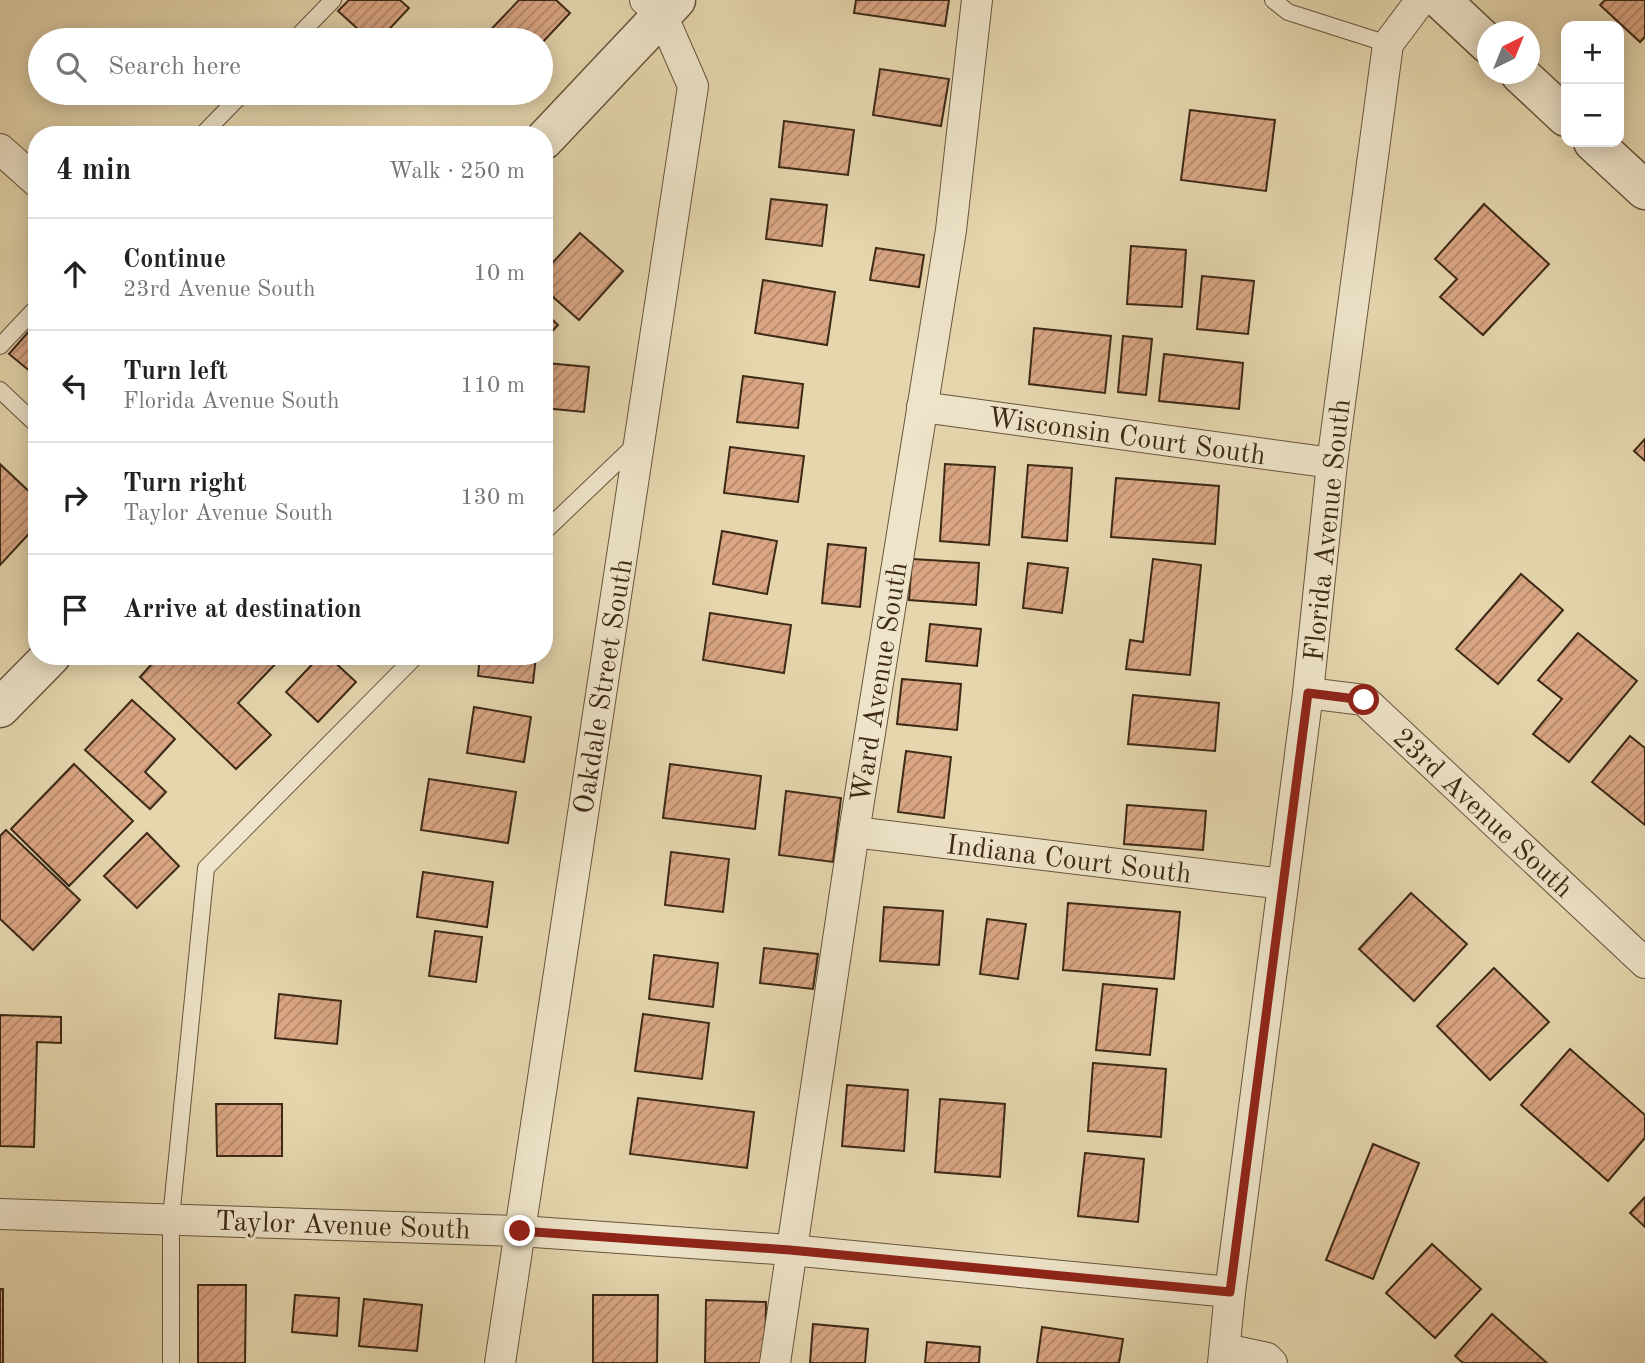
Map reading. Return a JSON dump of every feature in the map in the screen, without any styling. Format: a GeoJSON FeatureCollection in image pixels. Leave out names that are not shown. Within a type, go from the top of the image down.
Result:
{"type":"FeatureCollection","features":[{"type":"Feature","properties":{"kind":"street","name":"Ward Avenue South"},"geometry":{"type":"LineString","coordinates":[[775,1363],[854,832],[951,230],[977,0]]}},
{"type":"Feature","properties":{"kind":"street","name":"Florida Avenue South"},"geometry":{"type":"LineString","coordinates":[[1224,1356],[1308,693],[1332,463],[1388,44],[1421,0]]}},
{"type":"Feature","properties":{"kind":"street"},"geometry":{"type":"LineString","coordinates":[[1441,0],[1477,34]]}},
{"type":"Feature","properties":{"kind":"street"},"geometry":{"type":"LineString","coordinates":[[553,130],[661,5]]}},
{"type":"Feature","properties":{"kind":"street","name":"Oakdale Street South"},"geometry":{"type":"LineString","coordinates":[[500,1363],[693,86],[661,5]]}},
{"type":"Feature","properties":{"kind":"street"},"geometry":{"type":"LineString","coordinates":[[1531,84],[1561,112]]}},
{"type":"Feature","properties":{"kind":"street"},"geometry":{"type":"LineString","coordinates":[[1598,147],[1645,190]]}},
{"type":"Feature","properties":{"kind":"street"},"geometry":{"type":"LineString","coordinates":[[0,149],[28,174]]}},
{"type":"Feature","properties":{"kind":"street","name":"Wisconsin Court South"},"geometry":{"type":"LineString","coordinates":[[922,407],[1332,463]]}},
{"type":"Feature","properties":{"kind":"street"},"geometry":{"type":"LineString","coordinates":[[0,708],[42,665]]}},
{"type":"Feature","properties":{"kind":"street","name":"23rd Avenue South"},"geometry":{"type":"LineString","coordinates":[[1308,693],[1364,700],[1645,963]]}},
{"type":"Feature","properties":{"kind":"street","name":"Indiana Court South"},"geometry":{"type":"LineString","coordinates":[[854,832],[1283,884]]}},
{"type":"Feature","properties":{"kind":"street","name":"Taylor Avenue South"},"geometry":{"type":"LineString","coordinates":[[0,1214],[520,1231],[790,1250],[1230,1292]]}},
{"type":"Feature","properties":{"kind":"street"},"geometry":{"type":"LineString","coordinates":[[1224,1356],[1266,1358],[1272,1363]]}},
{"type":"Feature","properties":{"kind":"lane"},"geometry":{"type":"LineString","coordinates":[[306,28],[333,0]]}},
{"type":"Feature","properties":{"kind":"lane"},"geometry":{"type":"LineString","coordinates":[[1273,0],[1288,12],[1388,44]]}},
{"type":"Feature","properties":{"kind":"lane"},"geometry":{"type":"LineString","coordinates":[[211,126],[231,105]]}},
{"type":"Feature","properties":{"kind":"lane"},"geometry":{"type":"LineString","coordinates":[[0,346],[28,316]]}},
{"type":"Feature","properties":{"kind":"lane"},"geometry":{"type":"LineString","coordinates":[[0,390],[28,416]]}},
{"type":"Feature","properties":{"kind":"lane"},"geometry":{"type":"LineString","coordinates":[[553,523],[639,442]]}},
{"type":"Feature","properties":{"kind":"lane"},"geometry":{"type":"LineString","coordinates":[[171,1363],[171,1218],[206,868],[407,665]]}},
{"type":"Feature","properties":{"kind":"building"},"geometry":{"type":"Polygon","coordinates":[[[349,0],[400,0],[409,8],[390,28],[357,28],[338,11],[349,0]]]}},
{"type":"Feature","properties":{"kind":"building"},"geometry":{"type":"Polygon","coordinates":[[[519,0],[556,0],[570,13],[553,31],[553,28],[492,28],[519,0]]]}},
{"type":"Feature","properties":{"kind":"building"},"geometry":{"type":"Polygon","coordinates":[[[856,0],[949,0],[945,26],[854,13],[856,0]]]}},
{"type":"Feature","properties":{"kind":"building"},"geometry":{"type":"Polygon","coordinates":[[[1605,0],[1645,0],[1645,37],[1640,42],[1624,27],[1624,21],[1617,21],[1600,5],[1605,0]]]}},
{"type":"Feature","properties":{"kind":"building"},"geometry":{"type":"Polygon","coordinates":[[[880,69],[949,79],[941,126],[873,115],[880,69]]]}},
{"type":"Feature","properties":{"kind":"building"},"geometry":{"type":"Polygon","coordinates":[[[1190,110],[1275,120],[1266,191],[1181,180],[1190,110]]]}},
{"type":"Feature","properties":{"kind":"building"},"geometry":{"type":"Polygon","coordinates":[[[784,121],[854,130],[848,175],[779,167],[784,121]]]}},
{"type":"Feature","properties":{"kind":"building"},"geometry":{"type":"Polygon","coordinates":[[[771,199],[827,205],[822,246],[766,239],[771,199]]]}},
{"type":"Feature","properties":{"kind":"building"},"geometry":{"type":"Polygon","coordinates":[[[1484,204],[1549,264],[1483,335],[1440,297],[1457,279],[1435,259],[1484,204]]]}},
{"type":"Feature","properties":{"kind":"building"},"geometry":{"type":"Polygon","coordinates":[[[580,233],[623,271],[579,320],[553,297],[553,262],[580,233]]]}},
{"type":"Feature","properties":{"kind":"building"},"geometry":{"type":"Polygon","coordinates":[[[1131,246],[1186,250],[1182,307],[1127,304],[1131,246]]]}},
{"type":"Feature","properties":{"kind":"building"},"geometry":{"type":"Polygon","coordinates":[[[876,248],[924,255],[919,287],[870,280],[876,248]]]}},
{"type":"Feature","properties":{"kind":"building"},"geometry":{"type":"Polygon","coordinates":[[[1202,276],[1254,281],[1248,334],[1197,329],[1202,276]]]}},
{"type":"Feature","properties":{"kind":"building"},"geometry":{"type":"Polygon","coordinates":[[[763,280],[835,292],[827,345],[755,333],[763,280]]]}},
{"type":"Feature","properties":{"kind":"building"},"geometry":{"type":"Polygon","coordinates":[[[1034,328],[1111,336],[1105,393],[1029,384],[1034,328]]]}},
{"type":"Feature","properties":{"kind":"building"},"geometry":{"type":"Polygon","coordinates":[[[28,332],[28,370],[9,354],[28,332]]]}},
{"type":"Feature","properties":{"kind":"building"},"geometry":{"type":"Polygon","coordinates":[[[1123,336],[1152,339],[1146,395],[1118,392],[1123,336]]]}},
{"type":"Feature","properties":{"kind":"building"},"geometry":{"type":"Polygon","coordinates":[[[1164,354],[1243,363],[1239,409],[1159,401],[1164,354]]]}},
{"type":"Feature","properties":{"kind":"building"},"geometry":{"type":"Polygon","coordinates":[[[553,364],[589,367],[584,412],[553,409],[553,364]]]}},
{"type":"Feature","properties":{"kind":"building"},"geometry":{"type":"Polygon","coordinates":[[[743,376],[803,384],[798,428],[737,422],[743,376]]]}},
{"type":"Feature","properties":{"kind":"building"},"geometry":{"type":"Polygon","coordinates":[[[1645,439],[1645,461],[1634,451],[1645,439]]]}},
{"type":"Feature","properties":{"kind":"building"},"geometry":{"type":"Polygon","coordinates":[[[730,447],[804,456],[798,502],[724,493],[730,447]]]}},
{"type":"Feature","properties":{"kind":"building"},"geometry":{"type":"Polygon","coordinates":[[[0,464],[28,490],[28,535],[0,565],[0,464]]]}},
{"type":"Feature","properties":{"kind":"building"},"geometry":{"type":"Polygon","coordinates":[[[945,464],[995,467],[989,545],[940,541],[945,464]]]}},
{"type":"Feature","properties":{"kind":"building"},"geometry":{"type":"Polygon","coordinates":[[[1028,465],[1072,468],[1067,541],[1022,537],[1028,465]]]}},
{"type":"Feature","properties":{"kind":"building"},"geometry":{"type":"Polygon","coordinates":[[[1116,478],[1219,486],[1215,544],[1111,537],[1116,478]]]}},
{"type":"Feature","properties":{"kind":"building"},"geometry":{"type":"Polygon","coordinates":[[[722,531],[777,541],[767,594],[713,584],[722,531]]]}},
{"type":"Feature","properties":{"kind":"building"},"geometry":{"type":"Polygon","coordinates":[[[828,544],[866,548],[860,607],[822,603],[828,544]]]}},
{"type":"Feature","properties":{"kind":"building"},"geometry":{"type":"Polygon","coordinates":[[[912,559],[979,563],[976,605],[909,600],[912,559]]]}},
{"type":"Feature","properties":{"kind":"building"},"geometry":{"type":"Polygon","coordinates":[[[1153,559],[1201,565],[1190,675],[1126,669],[1130,640],[1143,642],[1153,559]]]}},
{"type":"Feature","properties":{"kind":"building"},"geometry":{"type":"Polygon","coordinates":[[[1028,563],[1068,568],[1062,613],[1023,608],[1028,563]]]}},
{"type":"Feature","properties":{"kind":"building"},"geometry":{"type":"Polygon","coordinates":[[[1521,574],[1563,610],[1498,684],[1456,649],[1521,574]]]}},
{"type":"Feature","properties":{"kind":"building"},"geometry":{"type":"Polygon","coordinates":[[[710,613],[791,625],[784,673],[703,660],[710,613]]]}},
{"type":"Feature","properties":{"kind":"building"},"geometry":{"type":"Polygon","coordinates":[[[930,624],[981,629],[977,666],[926,661],[930,624]]]}},
{"type":"Feature","properties":{"kind":"building"},"geometry":{"type":"Polygon","coordinates":[[[1578,633],[1637,681],[1569,762],[1533,734],[1562,699],[1538,680],[1578,633]]]}},
{"type":"Feature","properties":{"kind":"building"},"geometry":{"type":"Polygon","coordinates":[[[151,665],[274,665],[238,703],[271,735],[236,769],[140,677],[151,665]]]}},
{"type":"Feature","properties":{"kind":"building"},"geometry":{"type":"Polygon","coordinates":[[[312,665],[338,665],[356,682],[318,722],[286,692],[312,665]]]}},
{"type":"Feature","properties":{"kind":"building"},"geometry":{"type":"Polygon","coordinates":[[[479,665],[535,665],[533,683],[478,676],[479,665]]]}},
{"type":"Feature","properties":{"kind":"building"},"geometry":{"type":"Polygon","coordinates":[[[902,679],[961,684],[957,730],[897,724],[902,679]]]}},
{"type":"Feature","properties":{"kind":"building"},"geometry":{"type":"Polygon","coordinates":[[[1133,695],[1219,703],[1215,751],[1128,744],[1133,695]]]}},
{"type":"Feature","properties":{"kind":"building"},"geometry":{"type":"Polygon","coordinates":[[[132,700],[175,739],[145,772],[166,792],[150,809],[85,750],[132,700]]]}},
{"type":"Feature","properties":{"kind":"building"},"geometry":{"type":"Polygon","coordinates":[[[474,707],[531,717],[524,762],[467,753],[474,707]]]}},
{"type":"Feature","properties":{"kind":"building"},"geometry":{"type":"Polygon","coordinates":[[[1630,736],[1645,748],[1645,825],[1592,782],[1630,736]]]}},
{"type":"Feature","properties":{"kind":"building"},"geometry":{"type":"Polygon","coordinates":[[[906,751],[951,757],[944,818],[898,812],[906,751]]]}},
{"type":"Feature","properties":{"kind":"building"},"geometry":{"type":"Polygon","coordinates":[[[74,764],[133,821],[69,886],[11,829],[74,764]]]}},
{"type":"Feature","properties":{"kind":"building"},"geometry":{"type":"Polygon","coordinates":[[[670,764],[761,776],[755,829],[663,818],[670,764]]]}},
{"type":"Feature","properties":{"kind":"building"},"geometry":{"type":"Polygon","coordinates":[[[429,779],[516,792],[508,843],[421,830],[429,779]]]}},
{"type":"Feature","properties":{"kind":"building"},"geometry":{"type":"Polygon","coordinates":[[[786,791],[841,798],[833,862],[779,855],[786,791]]]}},
{"type":"Feature","properties":{"kind":"building"},"geometry":{"type":"Polygon","coordinates":[[[1127,805],[1206,811],[1203,850],[1124,844],[1127,805]]]}},
{"type":"Feature","properties":{"kind":"building"},"geometry":{"type":"Polygon","coordinates":[[[6,830],[80,900],[33,950],[0,919],[0,836],[6,830]]]}},
{"type":"Feature","properties":{"kind":"building"},"geometry":{"type":"Polygon","coordinates":[[[147,833],[179,866],[137,908],[104,876],[147,833]]]}},
{"type":"Feature","properties":{"kind":"building"},"geometry":{"type":"Polygon","coordinates":[[[671,852],[729,859],[723,912],[665,905],[671,852]]]}},
{"type":"Feature","properties":{"kind":"building"},"geometry":{"type":"Polygon","coordinates":[[[423,872],[493,882],[487,927],[417,917],[423,872]]]}},
{"type":"Feature","properties":{"kind":"building"},"geometry":{"type":"Polygon","coordinates":[[[1411,893],[1467,944],[1414,1001],[1359,949],[1411,893]]]}},
{"type":"Feature","properties":{"kind":"building"},"geometry":{"type":"Polygon","coordinates":[[[1068,903],[1180,912],[1174,979],[1063,970],[1068,903]]]}},
{"type":"Feature","properties":{"kind":"building"},"geometry":{"type":"Polygon","coordinates":[[[884,907],[943,911],[939,965],[880,961],[884,907]]]}},
{"type":"Feature","properties":{"kind":"building"},"geometry":{"type":"Polygon","coordinates":[[[987,919],[1026,924],[1018,979],[980,974],[987,919]]]}},
{"type":"Feature","properties":{"kind":"building"},"geometry":{"type":"Polygon","coordinates":[[[435,931],[482,937],[476,982],[429,976],[435,931]]]}},
{"type":"Feature","properties":{"kind":"building"},"geometry":{"type":"Polygon","coordinates":[[[764,948],[818,954],[813,989],[760,983],[764,948]]]}},
{"type":"Feature","properties":{"kind":"building"},"geometry":{"type":"Polygon","coordinates":[[[654,955],[718,963],[713,1007],[649,999],[654,955]]]}},
{"type":"Feature","properties":{"kind":"building"},"geometry":{"type":"Polygon","coordinates":[[[1494,968],[1549,1022],[1490,1080],[1437,1026],[1494,968]]]}},
{"type":"Feature","properties":{"kind":"building"},"geometry":{"type":"Polygon","coordinates":[[[1103,984],[1157,989],[1150,1055],[1096,1050],[1103,984]]]}},
{"type":"Feature","properties":{"kind":"building"},"geometry":{"type":"Polygon","coordinates":[[[279,994],[341,1001],[337,1044],[275,1038],[279,994]]]}},
{"type":"Feature","properties":{"kind":"building"},"geometry":{"type":"Polygon","coordinates":[[[643,1014],[709,1023],[702,1079],[635,1071],[643,1014]]]}},
{"type":"Feature","properties":{"kind":"building"},"geometry":{"type":"Polygon","coordinates":[[[0,1015],[61,1017],[61,1043],[37,1042],[34,1147],[0,1146],[0,1015]]]}},
{"type":"Feature","properties":{"kind":"building"},"geometry":{"type":"Polygon","coordinates":[[[1570,1049],[1645,1115],[1645,1138],[1608,1181],[1521,1105],[1570,1049]]]}},
{"type":"Feature","properties":{"kind":"building"},"geometry":{"type":"Polygon","coordinates":[[[1093,1063],[1166,1069],[1161,1137],[1088,1131],[1093,1063]]]}},
{"type":"Feature","properties":{"kind":"building"},"geometry":{"type":"Polygon","coordinates":[[[847,1085],[908,1090],[904,1151],[842,1146],[847,1085]]]}},
{"type":"Feature","properties":{"kind":"building"},"geometry":{"type":"Polygon","coordinates":[[[638,1098],[754,1112],[747,1168],[630,1154],[638,1098]]]}},
{"type":"Feature","properties":{"kind":"building"},"geometry":{"type":"Polygon","coordinates":[[[940,1099],[1005,1104],[1000,1177],[935,1172],[940,1099]]]}},
{"type":"Feature","properties":{"kind":"building"},"geometry":{"type":"Polygon","coordinates":[[[216,1104],[282,1104],[282,1156],[217,1156],[216,1104]]]}},
{"type":"Feature","properties":{"kind":"building"},"geometry":{"type":"Polygon","coordinates":[[[1373,1144],[1419,1163],[1373,1279],[1326,1260],[1373,1144]]]}},
{"type":"Feature","properties":{"kind":"building"},"geometry":{"type":"Polygon","coordinates":[[[1085,1153],[1144,1159],[1138,1222],[1078,1216],[1085,1153]]]}},
{"type":"Feature","properties":{"kind":"building"},"geometry":{"type":"Polygon","coordinates":[[[1645,1197],[1645,1227],[1630,1213],[1645,1197]]]}},
{"type":"Feature","properties":{"kind":"building"},"geometry":{"type":"Polygon","coordinates":[[[1432,1244],[1481,1289],[1435,1338],[1386,1293],[1432,1244]]]}},
{"type":"Feature","properties":{"kind":"building"},"geometry":{"type":"Polygon","coordinates":[[[198,1285],[246,1285],[245,1363],[198,1363],[198,1285]]]}},
{"type":"Feature","properties":{"kind":"building"},"geometry":{"type":"Polygon","coordinates":[[[0,1289],[3,1289],[3,1363],[0,1363],[0,1289]]]}},
{"type":"Feature","properties":{"kind":"building"},"geometry":{"type":"Polygon","coordinates":[[[295,1295],[339,1298],[337,1336],[292,1332],[295,1295]]]}},
{"type":"Feature","properties":{"kind":"building"},"geometry":{"type":"Polygon","coordinates":[[[593,1295],[658,1295],[657,1363],[593,1363],[593,1295]]]}},
{"type":"Feature","properties":{"kind":"building"},"geometry":{"type":"Polygon","coordinates":[[[364,1299],[422,1305],[417,1351],[359,1346],[364,1299]]]}},
{"type":"Feature","properties":{"kind":"building"},"geometry":{"type":"Polygon","coordinates":[[[706,1300],[766,1302],[765,1363],[705,1363],[706,1300]]]}},
{"type":"Feature","properties":{"kind":"building"},"geometry":{"type":"Polygon","coordinates":[[[1492,1314],[1547,1363],[1463,1363],[1455,1356],[1492,1314]]]}},
{"type":"Feature","properties":{"kind":"building"},"geometry":{"type":"Polygon","coordinates":[[[813,1324],[868,1329],[865,1363],[810,1363],[813,1324]]]}},
{"type":"Feature","properties":{"kind":"building"},"geometry":{"type":"Polygon","coordinates":[[[1042,1327],[1123,1339],[1119,1363],[1037,1363],[1042,1327]]]}},
{"type":"Feature","properties":{"kind":"building"},"geometry":{"type":"Polygon","coordinates":[[[927,1342],[980,1347],[979,1363],[925,1363],[927,1342]]]}},
{"type":"Feature","properties":{"kind":"route"},"geometry":{"type":"LineString","coordinates":[[520,1231],[790,1250],[1230,1292],[1308,693],[1364,700]]}}]}
